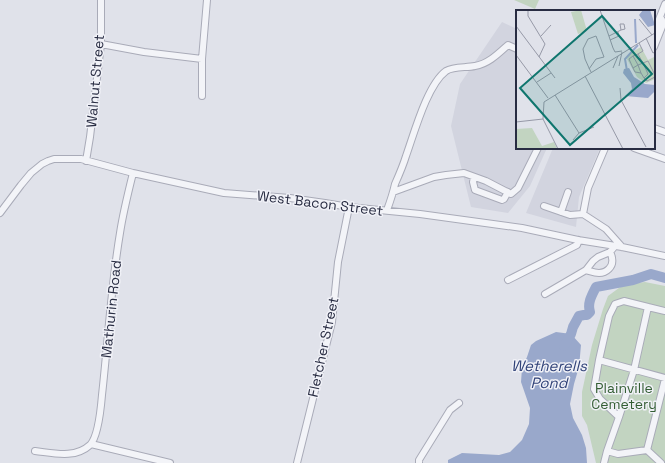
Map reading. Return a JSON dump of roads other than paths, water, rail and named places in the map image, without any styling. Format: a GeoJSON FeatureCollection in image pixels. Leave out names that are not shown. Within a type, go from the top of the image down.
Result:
{"type":"FeatureCollection","features":[{"type":"Feature","properties":{"kind":"street","name":"Walnut Street"},"geometry":{"type":"LineString","coordinates":[[86,161],[91,131],[100,44],[101,0]]}},
{"type":"Feature","properties":{"kind":"street"},"geometry":{"type":"LineString","coordinates":[[202,96],[202,59],[207,0]]}},
{"type":"Feature","properties":{"kind":"street"},"geometry":{"type":"LineString","coordinates":[[655,30],[665,4]]}},
{"type":"Feature","properties":{"kind":"street"},"geometry":{"type":"LineString","coordinates":[[655,44],[662,27],[662,20],[660,17]]}},
{"type":"Feature","properties":{"kind":"street"},"geometry":{"type":"LineString","coordinates":[[100,44],[144,52],[202,59]]}},
{"type":"Feature","properties":{"kind":"street"},"geometry":{"type":"LineString","coordinates":[[387,210],[426,100],[437,80],[446,71],[461,67],[481,65],[495,57],[508,45],[516,49]]}},
{"type":"Feature","properties":{"kind":"street"},"geometry":{"type":"LineString","coordinates":[[655,128],[665,132]]}},
{"type":"Feature","properties":{"kind":"street"},"geometry":{"type":"LineString","coordinates":[[393,192],[434,177],[446,174],[464,173],[486,181],[510,194],[518,188],[538,149]]}},
{"type":"Feature","properties":{"kind":"street"},"geometry":{"type":"LineString","coordinates":[[583,214],[588,188],[605,149]]}},
{"type":"Feature","properties":{"kind":"street"},"geometry":{"type":"LineString","coordinates":[[637,149],[665,159]]}},
{"type":"Feature","properties":{"kind":"street","name":"West Bacon Street"},"geometry":{"type":"LineString","coordinates":[[0,213],[21,185],[32,173],[48,160],[54,158],[81,159],[133,173],[224,193],[290,198],[349,207],[420,214],[522,228],[665,256]]}},
{"type":"Feature","properties":{"kind":"street","name":"Mathurin Road"},"geometry":{"type":"LineString","coordinates":[[91,444],[95,437],[99,418],[120,233],[133,173]]}},
{"type":"Feature","properties":{"kind":"street"},"geometry":{"type":"LineString","coordinates":[[474,177],[473,182],[475,190],[502,200],[508,192]]}},
{"type":"Feature","properties":{"kind":"street"},"geometry":{"type":"LineString","coordinates":[[561,212],[568,192]]}},
{"type":"Feature","properties":{"kind":"street"},"geometry":{"type":"LineString","coordinates":[[544,206],[570,215],[583,214],[606,228],[618,246],[610,252],[598,257],[586,270],[545,294]]}},
{"type":"Feature","properties":{"kind":"street","name":"Fletcher Street"},"geometry":{"type":"LineString","coordinates":[[297,463],[332,322],[338,262],[349,207]]}},
{"type":"Feature","properties":{"kind":"street"},"geometry":{"type":"LineString","coordinates":[[508,280],[577,245],[579,240]]}},
{"type":"Feature","properties":{"kind":"street"},"geometry":{"type":"LineString","coordinates":[[586,270],[599,274],[610,268],[612,258],[610,252]]}},
{"type":"Feature","properties":{"kind":"street"},"geometry":{"type":"LineString","coordinates":[[619,417],[600,399],[594,389],[609,316],[615,304],[624,301],[665,311]]}},
{"type":"Feature","properties":{"kind":"street"},"geometry":{"type":"LineString","coordinates":[[604,463],[634,370],[648,307]]}},
{"type":"Feature","properties":{"kind":"street"},"geometry":{"type":"LineString","coordinates":[[599,360],[665,378],[647,450]]}},
{"type":"Feature","properties":{"kind":"street"},"geometry":{"type":"LineString","coordinates":[[419,463],[419,460],[450,410],[458,403]]}},
{"type":"Feature","properties":{"kind":"street"},"geometry":{"type":"LineString","coordinates":[[35,451],[72,454],[91,444],[170,463]]}},
{"type":"Feature","properties":{"kind":"street"},"geometry":{"type":"LineString","coordinates":[[607,451],[618,454],[647,450]]}},
{"type":"Feature","properties":{"kind":"street"},"geometry":{"type":"LineString","coordinates":[[647,450],[661,463]]}},
{"type":"Feature","properties":{"kind":"water","name":"Wetherells Pond"},"geometry":{"type":"Polygon","coordinates":[[[556,332],[571,334],[581,345],[579,367],[570,404],[573,418],[582,435],[586,448],[587,463],[448,463],[448,460],[462,453],[499,455],[510,452],[522,440],[529,424],[530,408],[521,382],[522,368],[531,345],[536,341],[556,332]]]}},
{"type":"Feature","properties":{"kind":"waterway"},"geometry":{"type":"LineString","coordinates":[[564,346],[579,316],[587,315],[590,312],[590,302],[596,287],[633,280],[651,274],[665,278]]}},
{"type":"Feature","properties":{"kind":"park label","name":"Plainville Cemetery"},"geometry":{"type":"Point","coordinates":[624,396]}}]}
